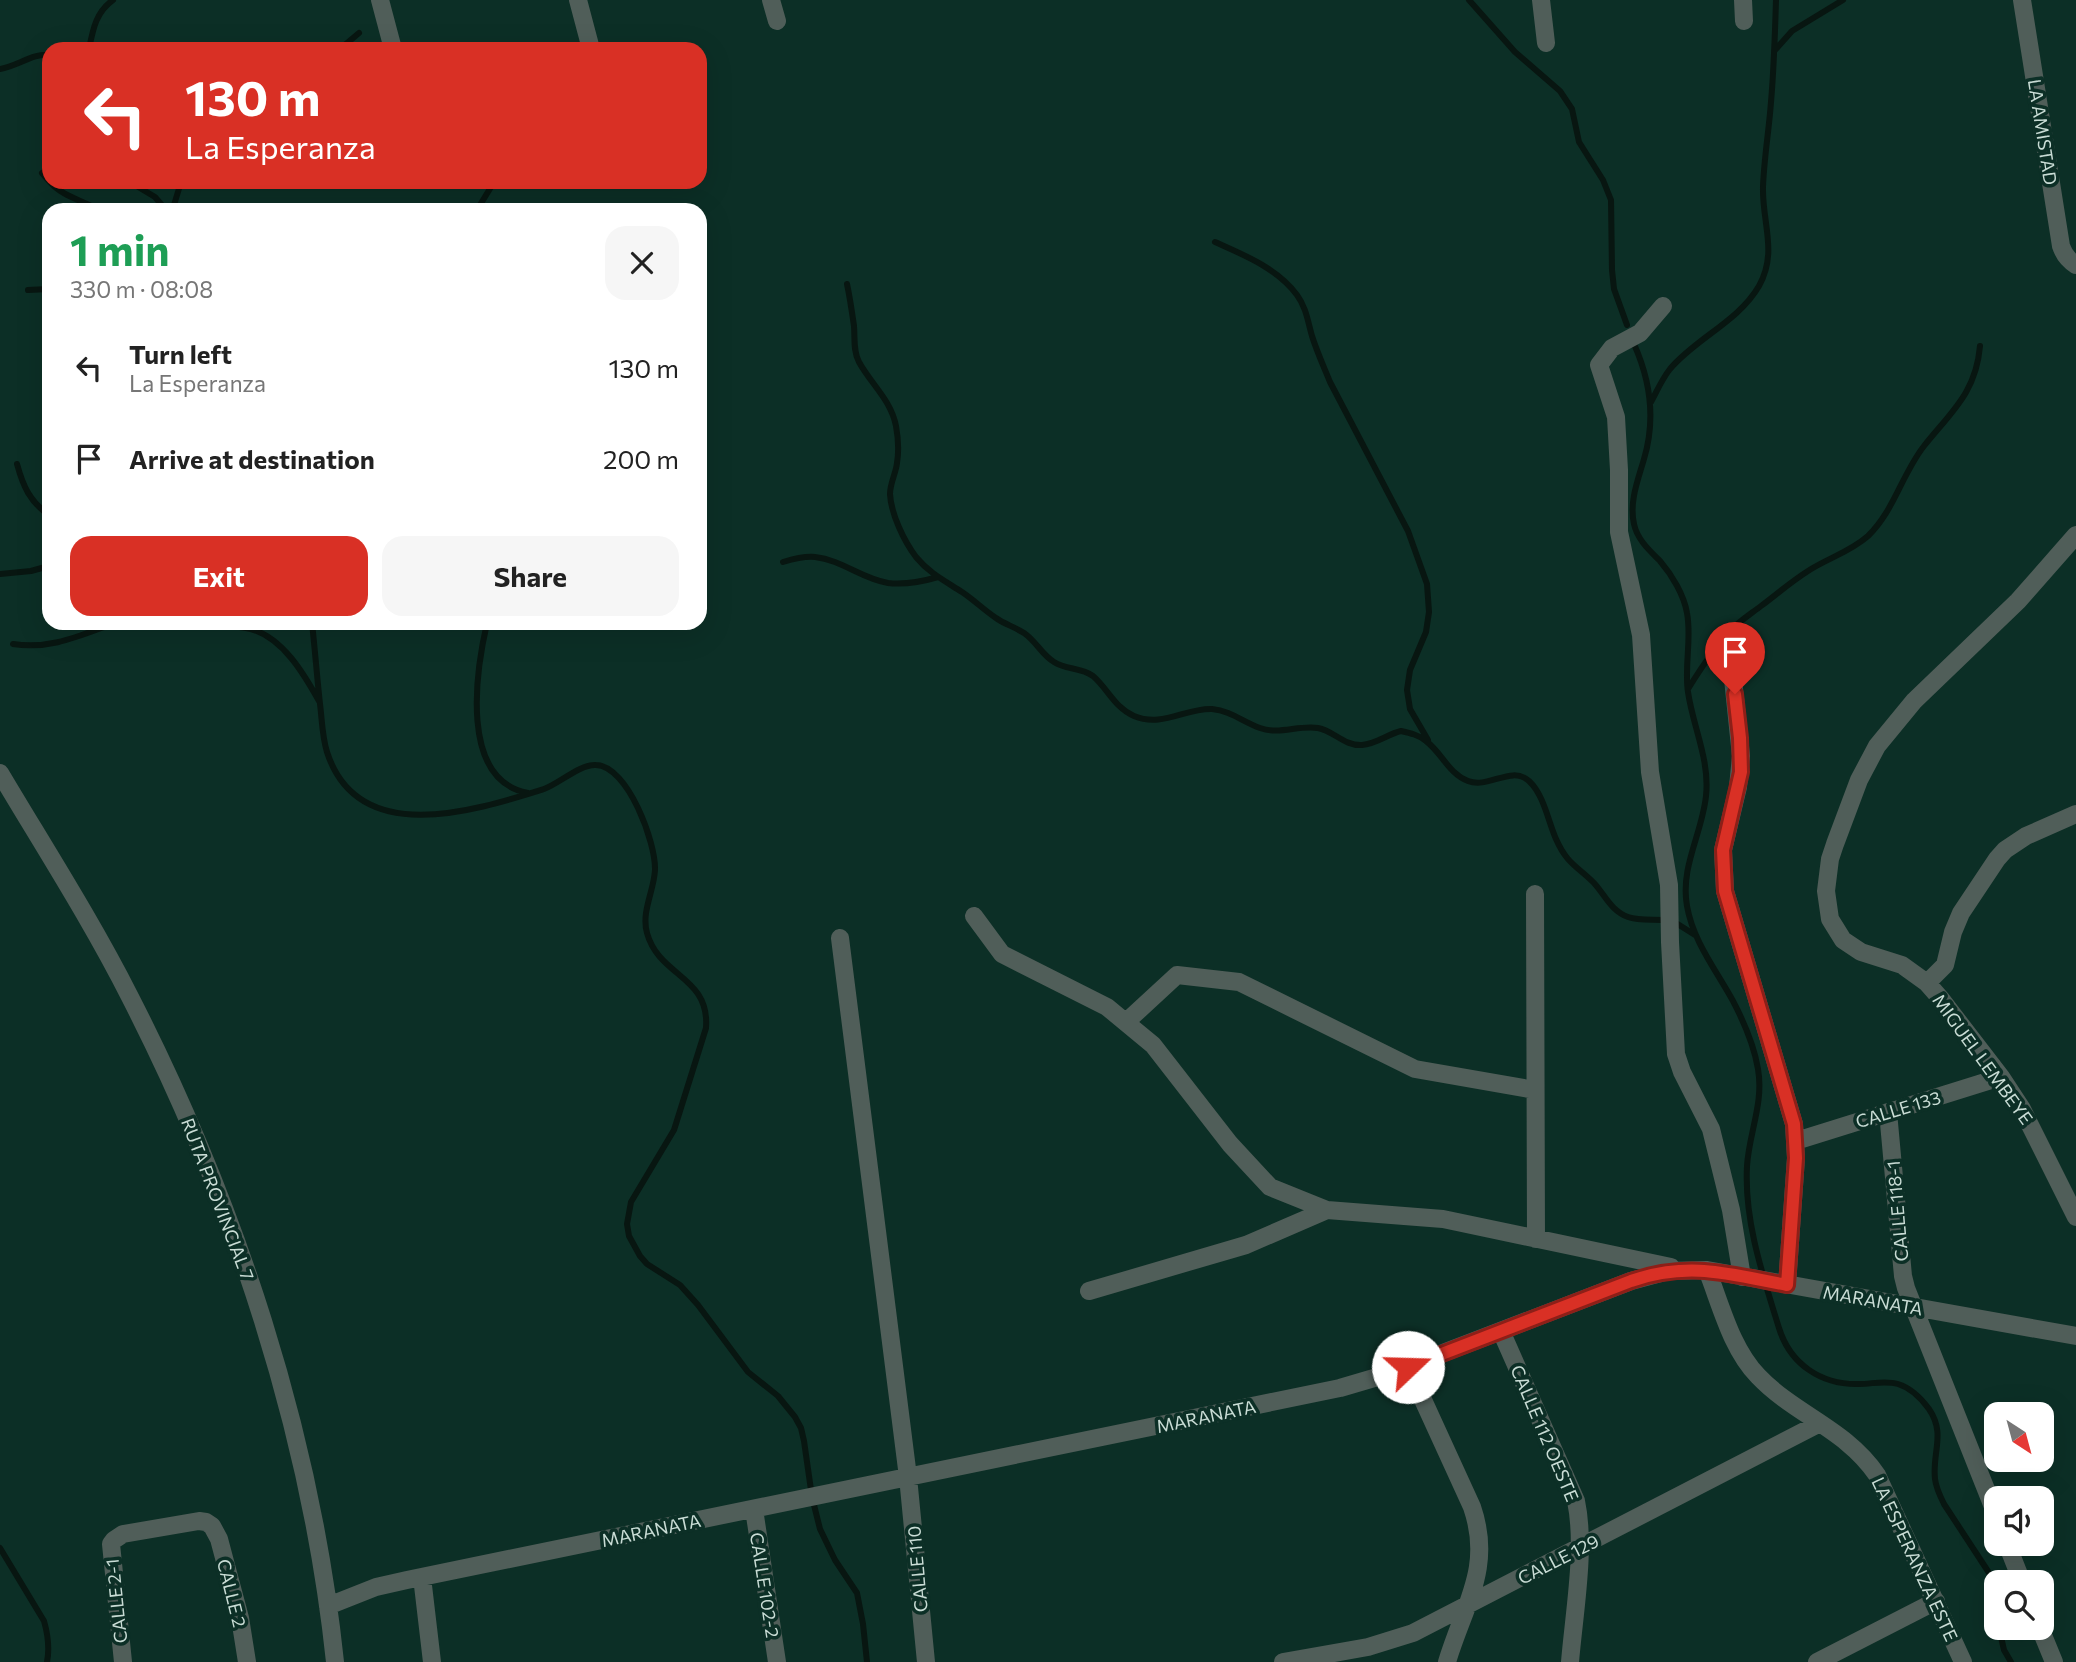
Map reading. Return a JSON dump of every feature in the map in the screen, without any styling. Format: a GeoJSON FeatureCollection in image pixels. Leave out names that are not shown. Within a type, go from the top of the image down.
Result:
{"type":"FeatureCollection","features":[{"type":"Feature","properties":{"kind":"street"},"geometry":{"type":"LineString","coordinates":[[380,0],[391,42]]}},
{"type":"Feature","properties":{"kind":"street"},"geometry":{"type":"LineString","coordinates":[[578,0],[589,42]]}},
{"type":"Feature","properties":{"kind":"street"},"geometry":{"type":"LineString","coordinates":[[771,0],[777,20]]}},
{"type":"Feature","properties":{"kind":"street"},"geometry":{"type":"LineString","coordinates":[[1541,0],[1546,43]]}},
{"type":"Feature","properties":{"kind":"street"},"geometry":{"type":"LineString","coordinates":[[1743,0],[1744,21]]}},
{"type":"Feature","properties":{"kind":"street","name":"LA AMISTAD"},"geometry":{"type":"LineString","coordinates":[[2022,0],[2061,246],[2064,254],[2073,263]]}},
{"type":"Feature","properties":{"kind":"street"},"geometry":{"type":"LineString","coordinates":[[1663,306],[1640,333],[1612,348],[1599,365],[1616,417],[1619,532],[1641,635],[1650,772],[1669,886],[1676,1054],[1682,1072],[1711,1129],[1731,1210],[1742,1276]]}},
{"type":"Feature","properties":{"kind":"street","name":"MIGUEL LEMBEYE"},"geometry":{"type":"LineString","coordinates":[[2076,536],[2018,601],[1914,701],[1888,730],[1859,780],[1830,859],[1826,891],[1827,906],[1835,931],[1852,947],[1902,965],[1927,983],[2001,1077],[2032,1125],[2076,1217]]}},
{"type":"Feature","properties":{"kind":"street"},"geometry":{"type":"LineString","coordinates":[[1730,650],[1741,756],[1739,780],[1723,850],[1725,891],[1790,1105],[1796,1141],[1787,1285]]}},
{"type":"Feature","properties":{"kind":"street","name":"RUTA PROVINCIAL 7"},"geometry":{"type":"LineString","coordinates":[[0,773],[130,996],[210,1171],[260,1312],[288,1410],[307,1489],[335,1662]]}},
{"type":"Feature","properties":{"kind":"street"},"geometry":{"type":"LineString","coordinates":[[1927,983],[1945,965],[1961,913],[1997,859],[2026,836],[2076,814]]}},
{"type":"Feature","properties":{"kind":"street"},"geometry":{"type":"LineString","coordinates":[[1535,894],[1536,1239]]}},
{"type":"Feature","properties":{"kind":"street"},"geometry":{"type":"LineString","coordinates":[[974,916],[1002,954],[1107,1007],[1153,1045],[1230,1144],[1270,1187],[1327,1210],[1443,1219],[1681,1269]]}},
{"type":"Feature","properties":{"kind":"street","name":"CALLE 110"},"geometry":{"type":"LineString","coordinates":[[840,938],[908,1477],[926,1662]]}},
{"type":"Feature","properties":{"kind":"street"},"geometry":{"type":"LineString","coordinates":[[1126,1022],[1177,975],[1239,982],[1415,1069],[1535,1090]]}},
{"type":"Feature","properties":{"kind":"street","name":"CALLE 133"},"geometry":{"type":"LineString","coordinates":[[1796,1141],[2001,1077]]}},
{"type":"Feature","properties":{"kind":"street","name":"CALLE 118-1"},"geometry":{"type":"LineString","coordinates":[[1888,1112],[1906,1289],[1985,1486]]}},
{"type":"Feature","properties":{"kind":"street"},"geometry":{"type":"LineString","coordinates":[[1088,1291],[1246,1245],[1327,1210]]}},
{"type":"Feature","properties":{"kind":"street","name":"MARANATA"},"geometry":{"type":"LineString","coordinates":[[328,1606],[376,1587],[422,1577],[1324,1392],[1408,1367],[1655,1273],[1681,1269],[1707,1270],[2076,1336]]}},
{"type":"Feature","properties":{"kind":"street","name":"LA ESPERANZA ESTE"},"geometry":{"type":"LineString","coordinates":[[1707,1270],[1738,1348],[1747,1363],[1771,1388],[1860,1452],[1877,1475],[1964,1662]]}},
{"type":"Feature","properties":{"kind":"street","name":"CALLE 112 OESTE"},"geometry":{"type":"LineString","coordinates":[[1501,1331],[1576,1501],[1579,1515],[1580,1547],[1570,1662]]}},
{"type":"Feature","properties":{"kind":"street"},"geometry":{"type":"LineString","coordinates":[[1408,1367],[1478,1524],[1478,1572],[1447,1662]]}},
{"type":"Feature","properties":{"kind":"street","name":"CALLE 129"},"geometry":{"type":"LineString","coordinates":[[1283,1662],[1368,1647],[1413,1633],[1820,1423]]}},
{"type":"Feature","properties":{"kind":"street","name":"CALLE 102-2"},"geometry":{"type":"LineString","coordinates":[[754,1509],[777,1662]]}},
{"type":"Feature","properties":{"kind":"street","name":"CALLE 2"},"geometry":{"type":"LineString","coordinates":[[114,1540],[123,1534],[199,1521],[212,1526],[219,1539],[240,1618],[247,1662]]}},
{"type":"Feature","properties":{"kind":"street","name":"CALLE 2-1"},"geometry":{"type":"LineString","coordinates":[[114,1540],[111,1549],[123,1662]]}},
{"type":"Feature","properties":{"kind":"street"},"geometry":{"type":"LineString","coordinates":[[422,1577],[432,1662]]}},
{"type":"Feature","properties":{"kind":"street"},"geometry":{"type":"LineString","coordinates":[[1816,1662],[1936,1601]]}},
{"type":"Feature","properties":{"kind":"street"},"geometry":{"type":"LineString","coordinates":[[2045,1640],[2054,1662]]}},
{"type":"Feature","properties":{"kind":"street"},"geometry":{"type":"LineString","coordinates":[[1344,1662],[1368,1647]]}},
{"type":"Feature","properties":{"kind":"waterway"},"geometry":{"type":"LineString","coordinates":[[91,42],[99,16],[113,0]]}},
{"type":"Feature","properties":{"kind":"waterway"},"geometry":{"type":"LineString","coordinates":[[1469,0],[1515,52],[1560,91],[1572,109],[1579,142],[1603,180],[1611,200],[1614,289],[1627,325]]}},
{"type":"Feature","properties":{"kind":"waterway"},"geometry":{"type":"LineString","coordinates":[[1651,402],[1670,369],[1740,310],[1759,286],[1765,273],[1768,237],[1763,187],[1772,89],[1776,0]]}},
{"type":"Feature","properties":{"kind":"waterway"},"geometry":{"type":"LineString","coordinates":[[1775,50],[1792,31],[1843,0]]}},
{"type":"Feature","properties":{"kind":"waterway"},"geometry":{"type":"LineString","coordinates":[[348,42],[359,33]]}},
{"type":"Feature","properties":{"kind":"waterway"},"geometry":{"type":"LineString","coordinates":[[0,69],[42,55]]}},
{"type":"Feature","properties":{"kind":"waterway"},"geometry":{"type":"LineString","coordinates":[[58,189],[84,203]]}},
{"type":"Feature","properties":{"kind":"waterway"},"geometry":{"type":"LineString","coordinates":[[142,189],[160,203]]}},
{"type":"Feature","properties":{"kind":"waterway"},"geometry":{"type":"LineString","coordinates":[[175,203],[179,189]]}},
{"type":"Feature","properties":{"kind":"waterway"},"geometry":{"type":"LineString","coordinates":[[481,203],[490,189]]}},
{"type":"Feature","properties":{"kind":"waterway"},"geometry":{"type":"LineString","coordinates":[[1215,242],[1270,270],[1297,295],[1305,310],[1330,382],[1408,531],[1427,584],[1429,612],[1426,632],[1410,670],[1407,690],[1410,709],[1428,740]]}},
{"type":"Feature","properties":{"kind":"waterway"},"geometry":{"type":"LineString","coordinates":[[847,284],[857,358],[885,400],[896,426],[898,458],[890,494],[893,510],[911,551],[932,572],[999,620],[1024,633],[1054,662],[1093,676],[1127,713],[1134,716],[1154,720],[1212,709],[1267,730],[1318,728],[1356,745],[1372,743],[1401,731],[1423,739],[1455,773],[1468,781],[1476,783],[1507,776],[1522,777],[1529,781],[1538,793],[1564,854],[1594,883],[1613,907],[1632,918],[1665,920]]}},
{"type":"Feature","properties":{"kind":"waterway"},"geometry":{"type":"LineString","coordinates":[[28,290],[42,289]]}},
{"type":"Feature","properties":{"kind":"waterway"},"geometry":{"type":"LineString","coordinates":[[1634,344],[1648,387],[1651,415],[1648,444],[1633,499],[1634,524],[1641,539],[1673,579],[1685,606],[1689,633],[1688,692],[1706,769],[1704,810],[1686,878],[1687,906],[1694,931],[1741,1017],[1756,1060],[1759,1094],[1748,1154],[1747,1187],[1752,1228],[1767,1288],[1784,1341],[1799,1362],[1809,1370],[1832,1381],[1898,1384],[1911,1391],[1926,1405],[1937,1427],[1935,1469],[1938,1492],[1987,1570]]}},
{"type":"Feature","properties":{"kind":"waterway"},"geometry":{"type":"LineString","coordinates":[[1688,689],[1714,650],[1739,623],[1802,575],[1861,542],[1877,526],[1916,457],[1968,389],[1978,362],[1980,346]]}},
{"type":"Feature","properties":{"kind":"waterway"},"geometry":{"type":"LineString","coordinates":[[17,464],[28,493],[42,509]]}},
{"type":"Feature","properties":{"kind":"waterway"},"geometry":{"type":"LineString","coordinates":[[783,562],[815,557],[888,583],[913,583],[938,577]]}},
{"type":"Feature","properties":{"kind":"waterway"},"geometry":{"type":"LineString","coordinates":[[0,574],[42,568]]}},
{"type":"Feature","properties":{"kind":"waterway"},"geometry":{"type":"LineString","coordinates":[[13,644],[53,643],[95,630]]}},
{"type":"Feature","properties":{"kind":"waterway"},"geometry":{"type":"LineString","coordinates":[[253,630],[273,640],[283,649],[319,701]]}},
{"type":"Feature","properties":{"kind":"waterway"},"geometry":{"type":"LineString","coordinates":[[313,630],[322,728],[327,752],[342,782],[364,801],[391,812],[421,815],[453,812],[544,789],[583,767],[596,765],[608,769],[619,778],[638,808],[651,842],[655,870],[647,909],[647,933],[653,948],[662,959],[700,997],[705,1011],[706,1028],[674,1130],[631,1202],[627,1224],[629,1236],[647,1264],[680,1285],[748,1372],[778,1396],[795,1417],[804,1441],[812,1497],[820,1529],[835,1560],[857,1593],[867,1662]]}},
{"type":"Feature","properties":{"kind":"waterway"},"geometry":{"type":"LineString","coordinates":[[486,630],[477,694],[477,721],[482,746],[491,768],[506,784],[528,793]]}},
{"type":"Feature","properties":{"kind":"waterway"},"geometry":{"type":"LineString","coordinates":[[1676,923],[1695,935]]}},
{"type":"Feature","properties":{"kind":"waterway"},"geometry":{"type":"LineString","coordinates":[[0,1548],[44,1621],[48,1641],[47,1662]]}},
{"type":"Feature","properties":{"kind":"waterway"},"geometry":{"type":"LineString","coordinates":[[2002,1640],[2011,1662]]}},
{"type":"Feature","properties":{"kind":"route"},"geometry":{"type":"LineString","coordinates":[[1408,1367],[1655,1273],[1681,1269],[1707,1270],[1787,1285],[1796,1158],[1794,1124],[1730,911],[1723,871],[1726,831],[1741,772],[1735,694]]}}]}
